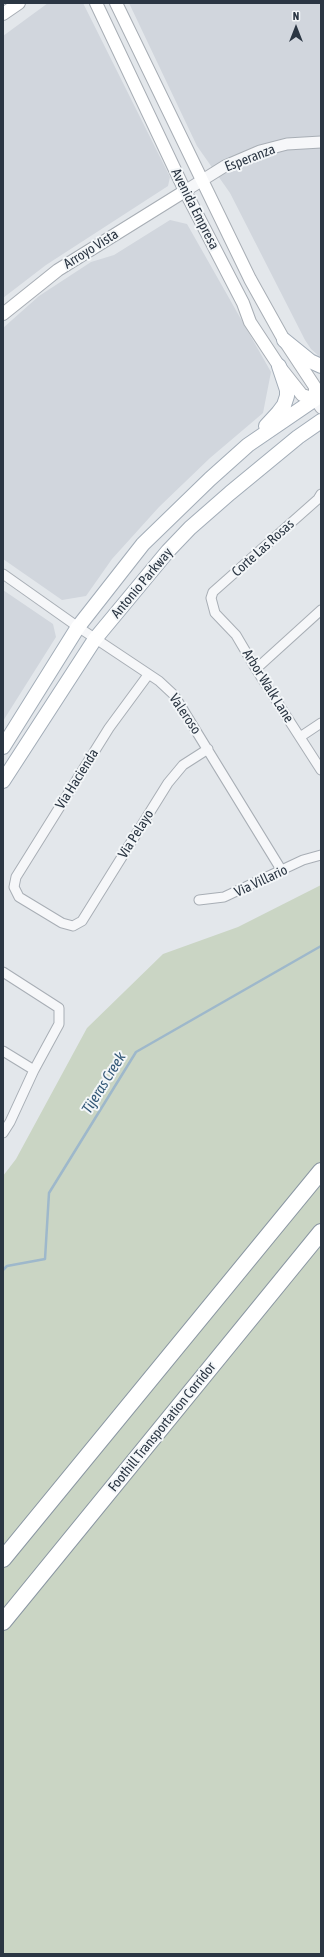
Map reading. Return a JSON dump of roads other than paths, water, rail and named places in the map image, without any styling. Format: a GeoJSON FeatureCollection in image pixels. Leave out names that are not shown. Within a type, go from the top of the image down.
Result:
{"type":"FeatureCollection","features":[{"type":"Feature","properties":{"kind":"highway"},"geometry":{"type":"LineString","coordinates":[[3,1559],[321,1172]]}},
{"type":"Feature","properties":{"kind":"highway","name":"Foothill Transportation Corridor"},"geometry":{"type":"LineString","coordinates":[[3,1622],[321,1232]]}},
{"type":"Feature","properties":{"kind":"main road"},"geometry":{"type":"LineString","coordinates":[[3,14],[19,3]]}},
{"type":"Feature","properties":{"kind":"main road","name":"Avenida Empresa"},"geometry":{"type":"LineString","coordinates":[[96,3],[185,191],[243,303],[250,322],[302,395],[319,401]]}},
{"type":"Feature","properties":{"kind":"main road","name":"Avenida Empresa"},"geometry":{"type":"LineString","coordinates":[[116,3],[250,279],[284,340],[315,387],[319,401]]}},
{"type":"Feature","properties":{"kind":"main road","name":"Arroyo Vista"},"geometry":{"type":"LineString","coordinates":[[3,314],[58,270],[185,191]]}},
{"type":"Feature","properties":{"kind":"main road"},"geometry":{"type":"LineString","coordinates":[[284,340],[310,361],[321,366]]}},
{"type":"Feature","properties":{"kind":"main road"},"geometry":{"type":"LineString","coordinates":[[248,445],[284,405],[288,390],[280,366]]}},
{"type":"Feature","properties":{"kind":"main road","name":"Antonio Parkway"},"geometry":{"type":"LineString","coordinates":[[3,747],[78,627],[143,544],[210,479],[248,445],[319,401]]}},
{"type":"Feature","properties":{"kind":"main road","name":"Antonio Parkway"},"geometry":{"type":"LineString","coordinates":[[3,781],[95,639],[158,562],[190,528],[263,465],[321,421]]}},
{"type":"Feature","properties":{"kind":"street","name":"Esperanza"},"geometry":{"type":"LineString","coordinates":[[185,191],[226,166],[260,152],[288,144],[321,142]]}},
{"type":"Feature","properties":{"kind":"street","name":"Corte Las Rosas"},"geometry":{"type":"LineString","coordinates":[[212,605],[213,592],[318,499],[321,494]]}},
{"type":"Feature","properties":{"kind":"street","name":"Valeroso"},"geometry":{"type":"LineString","coordinates":[[3,574],[95,639],[159,681],[174,695],[282,871]]}},
{"type":"Feature","properties":{"kind":"street","name":"Arbor Walk Lane"},"geometry":{"type":"LineString","coordinates":[[212,605],[215,613],[236,635],[321,770]]}},
{"type":"Feature","properties":{"kind":"street"},"geometry":{"type":"LineString","coordinates":[[256,669],[321,610]]}},
{"type":"Feature","properties":{"kind":"street","name":"Via Hacienda"},"geometry":{"type":"LineString","coordinates":[[73,926],[62,924],[19,897],[14,887],[16,877],[105,735],[148,674]]}},
{"type":"Feature","properties":{"kind":"street"},"geometry":{"type":"LineString","coordinates":[[300,738],[321,723]]}},
{"type":"Feature","properties":{"kind":"street","name":"Via Pelayo"},"geometry":{"type":"LineString","coordinates":[[73,926],[82,921],[168,783],[183,765],[208,749]]}},
{"type":"Feature","properties":{"kind":"street","name":"Via Villario"},"geometry":{"type":"LineString","coordinates":[[199,900],[224,897],[304,860],[321,855]]}},
{"type":"Feature","properties":{"kind":"street"},"geometry":{"type":"LineString","coordinates":[[3,972],[59,1008],[59,1024],[34,1070],[10,1122],[3,1133]]}},
{"type":"Feature","properties":{"kind":"street"},"geometry":{"type":"LineString","coordinates":[[3,1051],[34,1070]]}},
{"type":"Feature","properties":{"kind":"waterway","name":"Tijeras Creek"},"geometry":{"type":"LineString","coordinates":[[3,1270],[7,1266],[45,1259],[49,1193],[136,1052],[321,946]]}}]}
